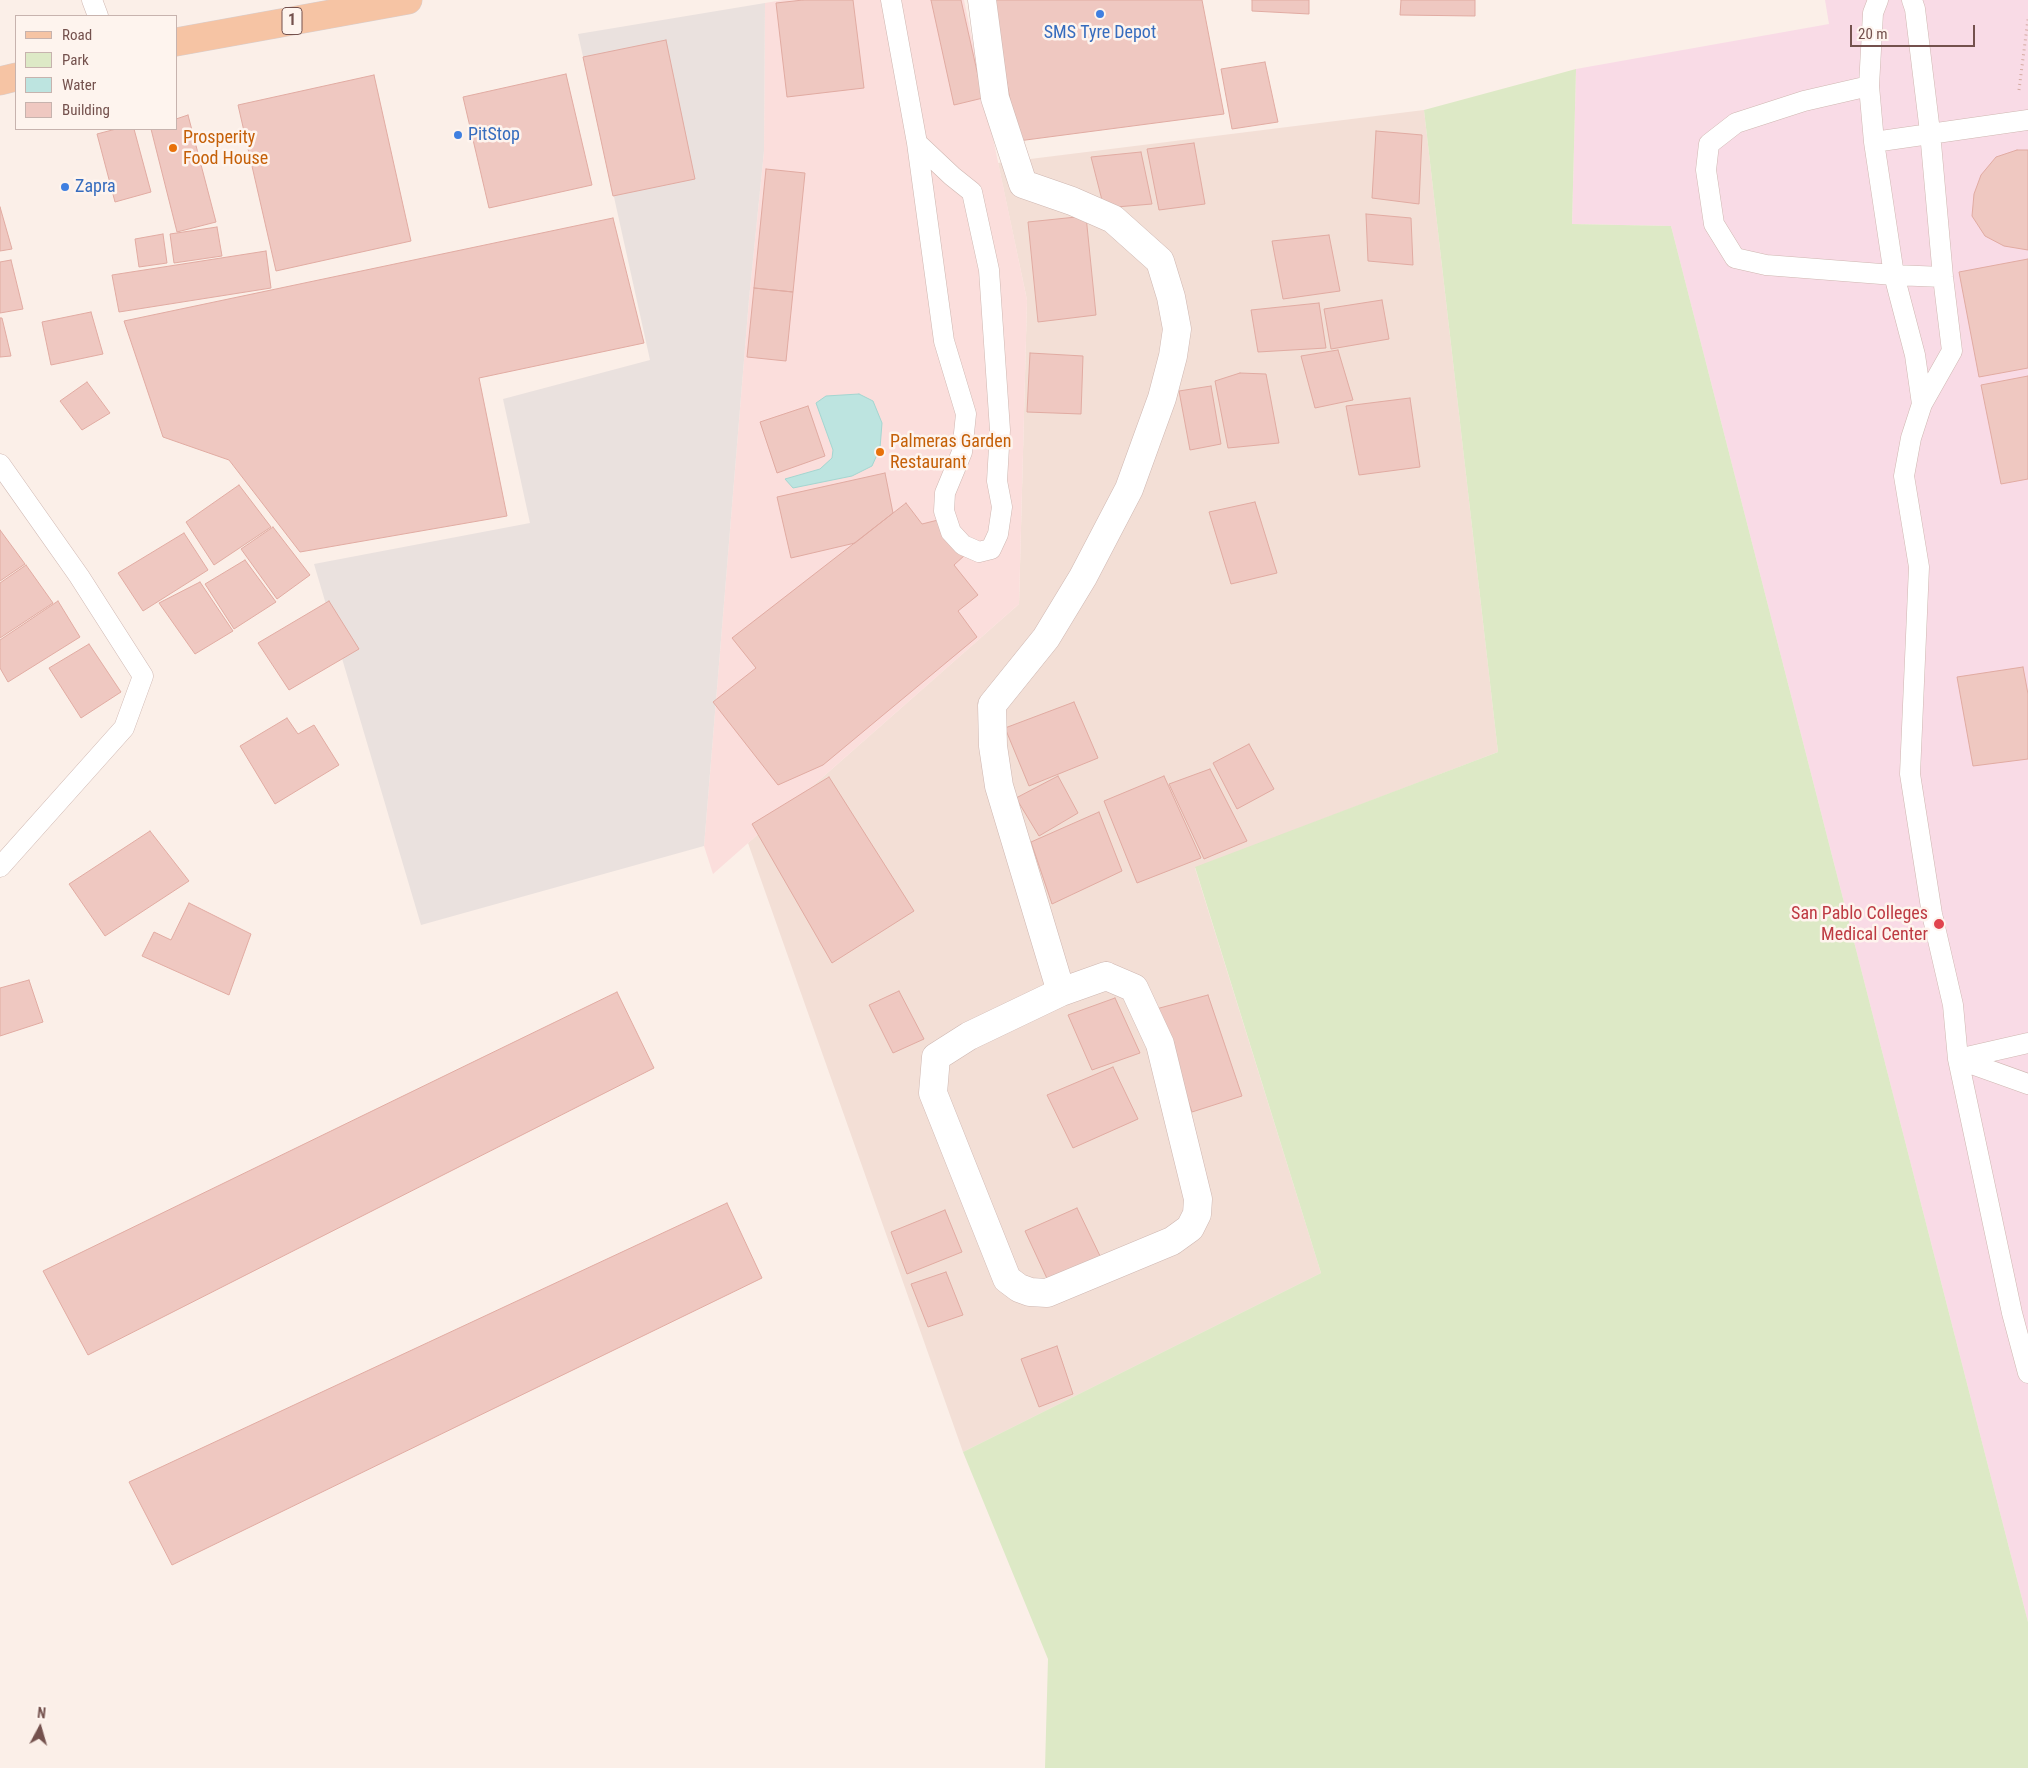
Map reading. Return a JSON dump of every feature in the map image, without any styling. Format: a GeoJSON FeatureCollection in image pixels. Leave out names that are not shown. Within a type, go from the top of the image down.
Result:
{"type":"FeatureCollection","features":[{"type":"Feature","properties":{"kind":"main road","name":"1"},"geometry":{"type":"LineString","coordinates":[[178,42],[381,2],[408,0]]}},
{"type":"Feature","properties":{"kind":"main road"},"geometry":{"type":"LineString","coordinates":[[0,81],[15,77]]}},
{"type":"Feature","properties":{"kind":"street"},"geometry":{"type":"LineString","coordinates":[[982,0],[995,98],[1023,184],[1072,201],[1113,219],[1160,261],[1171,297],[1177,328],[1173,356],[1162,398],[1129,489],[1083,578],[1046,638],[992,705],[993,746],[1000,786],[1061,992]]}},
{"type":"Feature","properties":{"kind":"street"},"geometry":{"type":"LineString","coordinates":[[1106,976],[1134,988],[1160,1044],[1198,1199],[1197,1214],[1190,1228],[1172,1241],[1047,1293],[1030,1292],[1007,1279],[933,1093],[936,1057],[969,1036],[1061,992],[1106,976]]}},
{"type":"Feature","properties":{"kind":"lane"},"geometry":{"type":"LineString","coordinates":[[92,0],[98,15]]}},
{"type":"Feature","properties":{"kind":"lane"},"geometry":{"type":"LineString","coordinates":[[891,0],[917,143],[944,341],[966,414],[962,452],[945,493],[944,511],[951,532],[963,545],[979,552],[991,549],[998,534],[1002,507],[997,481],[1000,430],[989,270],[972,192],[917,143]]}},
{"type":"Feature","properties":{"kind":"lane"},"geometry":{"type":"LineString","coordinates":[[1878,0],[1873,13],[1869,86],[1874,142],[1894,275],[1915,355],[1922,404]]}},
{"type":"Feature","properties":{"kind":"lane"},"geometry":{"type":"LineString","coordinates":[[1912,0],[1916,9],[1952,351],[1922,404],[1911,438],[1904,476],[1919,567],[1910,774],[1932,914],[1953,1005],[1958,1059],[2012,1313],[2028,1373]]}},
{"type":"Feature","properties":{"kind":"lane"},"geometry":{"type":"LineString","coordinates":[[1869,86],[1804,101],[1736,123],[1709,144],[1706,170],[1714,224],[1734,258],[1766,265],[1943,277]]}},
{"type":"Feature","properties":{"kind":"lane"},"geometry":{"type":"LineString","coordinates":[[1874,142],[1930,132],[2022,120]]}},
{"type":"Feature","properties":{"kind":"lane"},"geometry":{"type":"LineString","coordinates":[[0,464],[79,576],[143,676],[124,728],[0,867]]}},
{"type":"Feature","properties":{"kind":"lane"},"geometry":{"type":"LineString","coordinates":[[1958,1059],[2028,1043]]}},
{"type":"Feature","properties":{"kind":"lane"},"geometry":{"type":"LineString","coordinates":[[1958,1059],[2028,1084]]}},
{"type":"Feature","properties":{"kind":"path"},"geometry":{"type":"LineString","coordinates":[[2022,120],[2028,19]]}},
{"type":"Feature","properties":{"kind":"shaded area","name":"Palmeras Garden Restaurant"},"geometry":{"type":"Polygon","coordinates":[[[783,0],[964,0],[1027,300],[1019,604],[713,874],[704,846],[749,299],[764,151],[765,3],[783,0]]]}},
{"type":"Feature","properties":{"kind":"shaded area","name":"San Pablo Colleges Medical Center"},"geometry":{"type":"Polygon","coordinates":[[[1825,0],[2028,0],[2028,1622],[1671,226],[1572,224],[1576,69],[1829,24],[1825,0]]]}},
{"type":"Feature","properties":{"kind":"shaded area"},"geometry":{"type":"Polygon","coordinates":[[[765,3],[764,151],[749,299],[704,846],[421,925],[314,564],[530,523],[503,399],[650,360],[578,34],[765,3]]]}},
{"type":"Feature","properties":{"kind":"shaded area"},"geometry":{"type":"Polygon","coordinates":[[[1424,110],[1498,752],[1195,868],[1321,1273],[963,1452],[748,843],[1019,604],[1027,300],[998,163],[1424,110]]]}},
{"type":"Feature","properties":{"kind":"green space"},"geometry":{"type":"Polygon","coordinates":[[[1576,69],[1572,224],[1671,226],[2028,1622],[2028,1768],[1045,1768],[1048,1659],[963,1452],[1321,1273],[1195,867],[1498,752],[1424,110],[1576,69]]]}},
{"type":"Feature","properties":{"kind":"water"},"geometry":{"type":"Polygon","coordinates":[[[859,394],[873,401],[882,423],[880,448],[872,466],[852,476],[793,488],[785,479],[820,469],[832,458],[833,450],[816,403],[826,396],[859,394]]]}},
{"type":"Feature","properties":{"kind":"building"},"geometry":{"type":"Polygon","coordinates":[[[803,0],[853,0],[864,88],[787,97],[776,3],[803,0]]]}},
{"type":"Feature","properties":{"kind":"building"},"geometry":{"type":"Polygon","coordinates":[[[931,0],[961,0],[983,98],[954,105],[931,0]]]}},
{"type":"Feature","properties":{"kind":"building"},"geometry":{"type":"Polygon","coordinates":[[[991,0],[1202,0],[1224,114],[1018,141],[991,0]]]}},
{"type":"Feature","properties":{"kind":"building"},"geometry":{"type":"Polygon","coordinates":[[[1252,0],[1309,0],[1309,14],[1252,11],[1252,0]]]}},
{"type":"Feature","properties":{"kind":"building"},"geometry":{"type":"Polygon","coordinates":[[[1401,0],[1475,0],[1475,16],[1400,15],[1401,0]]]}},
{"type":"Feature","properties":{"kind":"building"},"geometry":{"type":"Polygon","coordinates":[[[666,40],[695,179],[613,196],[583,57],[666,40]]]}},
{"type":"Feature","properties":{"kind":"building"},"geometry":{"type":"Polygon","coordinates":[[[1265,62],[1278,122],[1232,129],[1221,69],[1265,62]]]}},
{"type":"Feature","properties":{"kind":"building"},"geometry":{"type":"Polygon","coordinates":[[[566,74],[592,185],[489,208],[463,97],[566,74]]]}},
{"type":"Feature","properties":{"kind":"building"},"geometry":{"type":"Polygon","coordinates":[[[374,75],[411,241],[276,271],[238,105],[374,75]]]}},
{"type":"Feature","properties":{"kind":"building"},"geometry":{"type":"Polygon","coordinates":[[[188,115],[216,222],[177,232],[151,130],[178,130],[178,118],[188,115]]]}},
{"type":"Feature","properties":{"kind":"building"},"geometry":{"type":"Polygon","coordinates":[[[112,130],[134,130],[151,192],[115,202],[97,134],[112,130]]]}},
{"type":"Feature","properties":{"kind":"building"},"geometry":{"type":"Polygon","coordinates":[[[1376,131],[1422,135],[1419,204],[1372,198],[1376,131]]]}},
{"type":"Feature","properties":{"kind":"building"},"geometry":{"type":"Polygon","coordinates":[[[1194,143],[1205,204],[1159,210],[1147,149],[1194,143]]]}},
{"type":"Feature","properties":{"kind":"building"},"geometry":{"type":"Polygon","coordinates":[[[2017,150],[2028,150],[2028,250],[2004,246],[1985,236],[1972,216],[1974,194],[1981,175],[1996,157],[2017,150]]]}},
{"type":"Feature","properties":{"kind":"building"},"geometry":{"type":"Polygon","coordinates":[[[1141,152],[1152,204],[1104,208],[1091,157],[1141,152]]]}},
{"type":"Feature","properties":{"kind":"building"},"geometry":{"type":"Polygon","coordinates":[[[766,169],[805,173],[793,292],[754,288],[766,169]]]}},
{"type":"Feature","properties":{"kind":"building"},"geometry":{"type":"Polygon","coordinates":[[[0,207],[12,249],[0,251],[0,207]]]}},
{"type":"Feature","properties":{"kind":"building"},"geometry":{"type":"Polygon","coordinates":[[[1366,214],[1411,218],[1413,265],[1368,261],[1366,214]]]}},
{"type":"Feature","properties":{"kind":"building"},"geometry":{"type":"Polygon","coordinates":[[[1086,216],[1096,315],[1038,322],[1028,222],[1086,216]]]}},
{"type":"Feature","properties":{"kind":"building"},"geometry":{"type":"Polygon","coordinates":[[[613,218],[644,343],[479,378],[507,516],[300,552],[229,460],[163,437],[124,321],[613,218]]]}},
{"type":"Feature","properties":{"kind":"building"},"geometry":{"type":"Polygon","coordinates":[[[217,227],[222,256],[174,263],[170,234],[217,227]]]}},
{"type":"Feature","properties":{"kind":"building"},"geometry":{"type":"Polygon","coordinates":[[[163,234],[167,263],[139,267],[135,239],[163,234]]]}},
{"type":"Feature","properties":{"kind":"building"},"geometry":{"type":"Polygon","coordinates":[[[1329,235],[1340,291],[1283,299],[1272,241],[1329,235]]]}},
{"type":"Feature","properties":{"kind":"building"},"geometry":{"type":"Polygon","coordinates":[[[266,251],[271,288],[119,312],[112,275],[266,251]]]}},
{"type":"Feature","properties":{"kind":"building"},"geometry":{"type":"Polygon","coordinates":[[[2028,259],[2028,368],[1979,377],[1959,272],[2028,259]]]}},
{"type":"Feature","properties":{"kind":"building"},"geometry":{"type":"Polygon","coordinates":[[[11,260],[23,309],[0,313],[0,262],[11,260]]]}},
{"type":"Feature","properties":{"kind":"building"},"geometry":{"type":"Polygon","coordinates":[[[754,288],[793,292],[786,361],[747,357],[754,288]]]}},
{"type":"Feature","properties":{"kind":"building"},"geometry":{"type":"Polygon","coordinates":[[[1382,300],[1389,339],[1331,349],[1324,309],[1382,300]]]}},
{"type":"Feature","properties":{"kind":"building"},"geometry":{"type":"Polygon","coordinates":[[[1319,303],[1326,348],[1258,352],[1251,310],[1319,303]]]}},
{"type":"Feature","properties":{"kind":"building"},"geometry":{"type":"Polygon","coordinates":[[[91,312],[103,354],[51,365],[42,322],[91,312]]]}},
{"type":"Feature","properties":{"kind":"building"},"geometry":{"type":"Polygon","coordinates":[[[0,318],[2,318],[11,356],[0,357],[0,318]]]}},
{"type":"Feature","properties":{"kind":"building"},"geometry":{"type":"Polygon","coordinates":[[[1338,350],[1353,400],[1315,408],[1301,356],[1338,350]]]}},
{"type":"Feature","properties":{"kind":"building"},"geometry":{"type":"Polygon","coordinates":[[[1030,353],[1083,356],[1081,414],[1027,412],[1030,353]]]}},
{"type":"Feature","properties":{"kind":"building"},"geometry":{"type":"Polygon","coordinates":[[[1240,373],[1266,374],[1279,443],[1228,448],[1215,381],[1240,373]]]}},
{"type":"Feature","properties":{"kind":"building"},"geometry":{"type":"Polygon","coordinates":[[[2028,376],[2028,479],[2001,484],[1981,385],[2028,376]]]}},
{"type":"Feature","properties":{"kind":"building"},"geometry":{"type":"Polygon","coordinates":[[[87,382],[110,413],[82,430],[60,401],[87,382]]]}},
{"type":"Feature","properties":{"kind":"building"},"geometry":{"type":"Polygon","coordinates":[[[1211,386],[1221,444],[1190,450],[1179,391],[1211,386]]]}},
{"type":"Feature","properties":{"kind":"building"},"geometry":{"type":"Polygon","coordinates":[[[1410,398],[1420,467],[1359,475],[1346,406],[1410,398]]]}},
{"type":"Feature","properties":{"kind":"building"},"geometry":{"type":"Polygon","coordinates":[[[808,406],[825,456],[777,473],[760,422],[808,406]]]}},
{"type":"Feature","properties":{"kind":"building"},"geometry":{"type":"Polygon","coordinates":[[[885,473],[893,513],[855,543],[791,558],[777,497],[885,473]]]}},
{"type":"Feature","properties":{"kind":"building"},"geometry":{"type":"Polygon","coordinates":[[[239,485],[271,527],[214,565],[186,522],[239,485]]]}},
{"type":"Feature","properties":{"kind":"building"},"geometry":{"type":"Polygon","coordinates":[[[1255,502],[1277,573],[1231,584],[1209,512],[1255,502]]]}},
{"type":"Feature","properties":{"kind":"building"},"geometry":{"type":"Polygon","coordinates":[[[906,503],[922,524],[938,520],[965,555],[954,565],[978,595],[958,611],[977,637],[823,765],[778,785],[713,702],[756,668],[732,638],[906,503]]]}},
{"type":"Feature","properties":{"kind":"building"},"geometry":{"type":"Polygon","coordinates":[[[273,527],[310,575],[277,599],[241,549],[273,527]]]}},
{"type":"Feature","properties":{"kind":"building"},"geometry":{"type":"Polygon","coordinates":[[[0,530],[25,564],[0,581],[0,530]]]}},
{"type":"Feature","properties":{"kind":"building"},"geometry":{"type":"Polygon","coordinates":[[[184,533],[208,570],[143,611],[118,573],[184,533]]]}},
{"type":"Feature","properties":{"kind":"building"},"geometry":{"type":"Polygon","coordinates":[[[245,560],[276,602],[234,629],[205,584],[245,560]]]}},
{"type":"Feature","properties":{"kind":"building"},"geometry":{"type":"Polygon","coordinates":[[[26,565],[53,603],[0,638],[0,583],[26,565]]]}},
{"type":"Feature","properties":{"kind":"building"},"geometry":{"type":"Polygon","coordinates":[[[200,582],[233,631],[195,654],[159,603],[200,582]]]}},
{"type":"Feature","properties":{"kind":"building"},"geometry":{"type":"Polygon","coordinates":[[[58,601],[80,637],[8,682],[0,668],[0,640],[58,601]]]}},
{"type":"Feature","properties":{"kind":"building"},"geometry":{"type":"Polygon","coordinates":[[[329,601],[359,649],[289,690],[258,643],[329,601]]]}},
{"type":"Feature","properties":{"kind":"building"},"geometry":{"type":"Polygon","coordinates":[[[89,644],[121,692],[81,718],[49,668],[89,644]]]}},
{"type":"Feature","properties":{"kind":"building"},"geometry":{"type":"Polygon","coordinates":[[[2023,667],[2028,694],[2028,759],[1973,766],[1957,677],[2023,667]]]}},
{"type":"Feature","properties":{"kind":"building"},"geometry":{"type":"Polygon","coordinates":[[[1074,702],[1098,758],[1029,786],[1005,728],[1074,702]]]}},
{"type":"Feature","properties":{"kind":"building"},"geometry":{"type":"Polygon","coordinates":[[[287,718],[298,734],[314,725],[339,765],[275,804],[240,746],[287,718]]]}},
{"type":"Feature","properties":{"kind":"building"},"geometry":{"type":"Polygon","coordinates":[[[1249,744],[1274,789],[1237,809],[1213,763],[1249,744]]]}},
{"type":"Feature","properties":{"kind":"building"},"geometry":{"type":"Polygon","coordinates":[[[1210,769],[1247,841],[1204,859],[1169,784],[1210,769]]]}},
{"type":"Feature","properties":{"kind":"building"},"geometry":{"type":"Polygon","coordinates":[[[1058,776],[1078,813],[1039,836],[1016,798],[1058,776]]]}},
{"type":"Feature","properties":{"kind":"building"},"geometry":{"type":"Polygon","coordinates":[[[1164,776],[1201,858],[1137,883],[1104,801],[1164,776]]]}},
{"type":"Feature","properties":{"kind":"building"},"geometry":{"type":"Polygon","coordinates":[[[829,777],[914,911],[832,963],[752,824],[829,777]]]}},
{"type":"Feature","properties":{"kind":"building"},"geometry":{"type":"Polygon","coordinates":[[[1099,812],[1122,871],[1052,904],[1031,842],[1099,812]]]}},
{"type":"Feature","properties":{"kind":"building"},"geometry":{"type":"Polygon","coordinates":[[[150,831],[189,881],[105,936],[69,884],[150,831]]]}},
{"type":"Feature","properties":{"kind":"building"},"geometry":{"type":"Polygon","coordinates":[[[189,903],[251,934],[229,995],[142,956],[154,932],[171,940],[189,903]]]}},
{"type":"Feature","properties":{"kind":"building"},"geometry":{"type":"Polygon","coordinates":[[[29,980],[43,1022],[0,1036],[0,988],[29,980]]]}},
{"type":"Feature","properties":{"kind":"building"},"geometry":{"type":"Polygon","coordinates":[[[899,991],[924,1039],[893,1053],[869,1005],[899,991]]]}},
{"type":"Feature","properties":{"kind":"building"},"geometry":{"type":"Polygon","coordinates":[[[617,992],[654,1068],[88,1355],[43,1271],[617,992]]]}},
{"type":"Feature","properties":{"kind":"building"},"geometry":{"type":"Polygon","coordinates":[[[1208,995],[1242,1096],[1192,1112],[1156,1009],[1208,995]]]}},
{"type":"Feature","properties":{"kind":"building"},"geometry":{"type":"Polygon","coordinates":[[[1115,998],[1140,1053],[1092,1070],[1068,1015],[1115,998]]]}},
{"type":"Feature","properties":{"kind":"building"},"geometry":{"type":"Polygon","coordinates":[[[1113,1067],[1138,1119],[1073,1148],[1047,1095],[1113,1067]]]}},
{"type":"Feature","properties":{"kind":"building"},"geometry":{"type":"Polygon","coordinates":[[[727,1203],[762,1278],[172,1565],[129,1482],[727,1203]]]}},
{"type":"Feature","properties":{"kind":"building"},"geometry":{"type":"Polygon","coordinates":[[[1077,1208],[1102,1260],[1050,1285],[1025,1231],[1077,1208]]]}},
{"type":"Feature","properties":{"kind":"building"},"geometry":{"type":"Polygon","coordinates":[[[945,1210],[962,1252],[907,1274],[891,1232],[945,1210]]]}},
{"type":"Feature","properties":{"kind":"building"},"geometry":{"type":"Polygon","coordinates":[[[946,1272],[963,1315],[928,1327],[911,1284],[946,1272]]]}},
{"type":"Feature","properties":{"kind":"building"},"geometry":{"type":"Polygon","coordinates":[[[1057,1346],[1073,1394],[1039,1407],[1021,1359],[1057,1346]]]}},
{"type":"Feature","properties":{"kind":"place","name":"SMS Tyre Depot"},"geometry":{"type":"Point","coordinates":[1100,14]}},
{"type":"Feature","properties":{"kind":"place","name":"PitStop"},"geometry":{"type":"Point","coordinates":[458,135]}},
{"type":"Feature","properties":{"kind":"place","name":"Prosperity Food House"},"geometry":{"type":"Point","coordinates":[173,148]}},
{"type":"Feature","properties":{"kind":"place","name":"Zapra"},"geometry":{"type":"Point","coordinates":[65,187]}},
{"type":"Feature","properties":{"kind":"place","name":"Palmeras Garden Restaurant"},"geometry":{"type":"Point","coordinates":[880,452]}},
{"type":"Feature","properties":{"kind":"place","name":"San Pablo Colleges Medical Center"},"geometry":{"type":"Point","coordinates":[1939,924]}}]}
